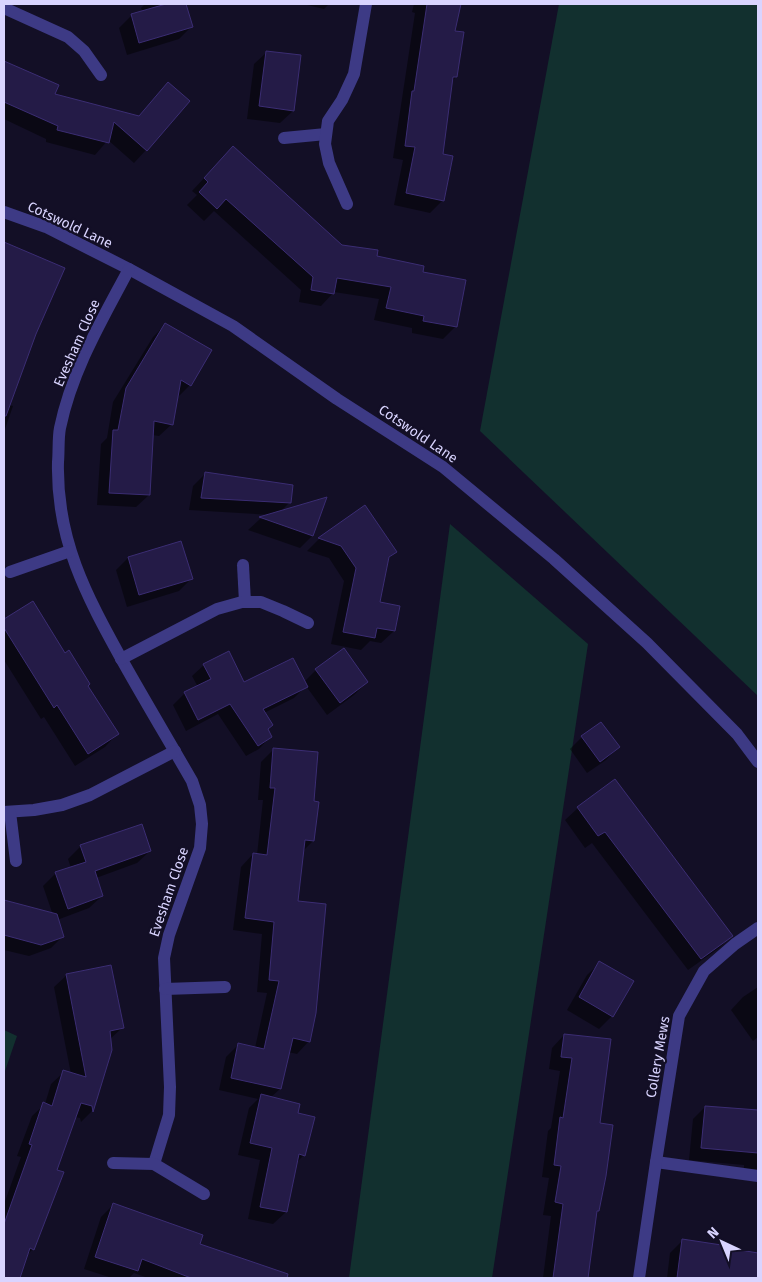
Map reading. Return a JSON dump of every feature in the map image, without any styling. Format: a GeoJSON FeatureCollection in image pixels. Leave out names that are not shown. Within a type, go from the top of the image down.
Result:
{"type":"FeatureCollection","features":[{"type":"Feature","properties":{"kind":"street"},"geometry":{"type":"LineString","coordinates":[[347,204],[329,163],[325,144],[328,121],[342,100],[354,74],[366,4]]}},
{"type":"Feature","properties":{"kind":"street"},"geometry":{"type":"LineString","coordinates":[[4,8],[68,37],[84,51],[100,75]]}},
{"type":"Feature","properties":{"kind":"street"},"geometry":{"type":"LineString","coordinates":[[284,138],[326,134]]}},
{"type":"Feature","properties":{"kind":"street","name":"Cotswold Lane"},"geometry":{"type":"LineString","coordinates":[[4,212],[46,228],[129,269],[233,326],[337,399],[443,467],[554,559],[648,643],[737,734],[758,762]]}},
{"type":"Feature","properties":{"kind":"street","name":"Evesham Close"},"geometry":{"type":"LineString","coordinates":[[129,269],[92,338],[74,380],[60,429],[58,480],[64,526],[79,577],[97,616],[192,781],[200,805],[202,824],[200,848],[169,935],[164,958],[170,1087],[169,1115],[154,1164]]}},
{"type":"Feature","properties":{"kind":"street"},"geometry":{"type":"LineString","coordinates":[[10,572],[70,551]]}},
{"type":"Feature","properties":{"kind":"street"},"geometry":{"type":"LineString","coordinates":[[243,565],[245,602]]}},
{"type":"Feature","properties":{"kind":"street"},"geometry":{"type":"LineString","coordinates":[[121,659],[217,609],[245,602],[261,602],[308,624]]}},
{"type":"Feature","properties":{"kind":"street"},"geometry":{"type":"LineString","coordinates":[[16,861],[7,812],[62,805],[90,795],[175,751]]}},
{"type":"Feature","properties":{"kind":"street","name":"Collery Mews"},"geometry":{"type":"LineString","coordinates":[[639,1278],[679,1016],[704,972],[735,944],[758,928]]}},
{"type":"Feature","properties":{"kind":"street"},"geometry":{"type":"LineString","coordinates":[[165,989],[225,987]]}},
{"type":"Feature","properties":{"kind":"street"},"geometry":{"type":"LineString","coordinates":[[656,1162],[758,1176]]}},
{"type":"Feature","properties":{"kind":"street"},"geometry":{"type":"LineString","coordinates":[[112,1163],[154,1164],[204,1194]]}},
{"type":"Feature","properties":{"kind":"green space"},"geometry":{"type":"Polygon","coordinates":[[[559,4],[758,4],[758,696],[480,431],[559,4]]]}},
{"type":"Feature","properties":{"kind":"green space"},"geometry":{"type":"Polygon","coordinates":[[[450,524],[588,644],[492,1278],[349,1278],[450,524]]]}},
{"type":"Feature","properties":{"kind":"green space"},"geometry":{"type":"Polygon","coordinates":[[[4,1030],[17,1036],[4,1074],[4,1030]]]}},
{"type":"Feature","properties":{"kind":"building"},"geometry":{"type":"Polygon","coordinates":[[[166,4],[186,4],[193,27],[139,43],[131,14],[166,4]]]}},
{"type":"Feature","properties":{"kind":"building"},"geometry":{"type":"Polygon","coordinates":[[[427,4],[461,4],[455,31],[464,32],[457,77],[453,77],[443,154],[453,156],[444,201],[406,193],[415,147],[405,146],[412,91],[414,91],[427,4]]]}},
{"type":"Feature","properties":{"kind":"building"},"geometry":{"type":"Polygon","coordinates":[[[266,51],[301,55],[294,111],[259,106],[266,51]]]}},
{"type":"Feature","properties":{"kind":"building"},"geometry":{"type":"Polygon","coordinates":[[[4,61],[59,85],[55,94],[139,116],[168,82],[190,101],[147,151],[114,122],[109,143],[57,130],[58,126],[4,102],[4,61]]]}},
{"type":"Feature","properties":{"kind":"building"},"geometry":{"type":"Polygon","coordinates":[[[233,146],[342,245],[378,250],[377,256],[424,266],[423,272],[466,280],[457,327],[423,321],[424,316],[386,308],[391,287],[337,278],[334,294],[311,290],[313,277],[226,199],[217,209],[199,192],[208,182],[204,178],[233,146]]]}},
{"type":"Feature","properties":{"kind":"building"},"geometry":{"type":"Polygon","coordinates":[[[4,242],[65,268],[36,334],[6,416],[4,416],[4,242]]]}},
{"type":"Feature","properties":{"kind":"building"},"geometry":{"type":"Polygon","coordinates":[[[165,323],[212,350],[191,386],[181,380],[173,425],[154,421],[150,495],[109,493],[113,430],[118,430],[126,388],[165,323]]]}},
{"type":"Feature","properties":{"kind":"building"},"geometry":{"type":"Polygon","coordinates":[[[205,472],[293,485],[291,503],[201,498],[205,472]]]}},
{"type":"Feature","properties":{"kind":"building"},"geometry":{"type":"Polygon","coordinates":[[[327,497],[313,536],[259,517],[327,497]]]}},
{"type":"Feature","properties":{"kind":"building"},"geometry":{"type":"Polygon","coordinates":[[[365,505],[397,552],[389,557],[380,602],[400,606],[395,631],[377,628],[375,638],[343,632],[356,568],[341,546],[318,538],[365,505]]]}},
{"type":"Feature","properties":{"kind":"building"},"geometry":{"type":"Polygon","coordinates":[[[181,541],[193,579],[139,595],[128,557],[181,541]]]}},
{"type":"Feature","properties":{"kind":"building"},"geometry":{"type":"Polygon","coordinates":[[[33,601],[65,653],[69,650],[90,684],[88,686],[119,734],[88,754],[57,705],[54,708],[4,628],[4,619],[33,601]]]}},
{"type":"Feature","properties":{"kind":"building"},"geometry":{"type":"Polygon","coordinates":[[[344,648],[368,682],[340,703],[315,669],[344,648]]]}},
{"type":"Feature","properties":{"kind":"building"},"geometry":{"type":"Polygon","coordinates":[[[229,651],[244,682],[293,658],[308,687],[263,709],[273,725],[268,729],[272,737],[258,746],[230,704],[198,720],[184,692],[211,679],[203,664],[229,651]]]}},
{"type":"Feature","properties":{"kind":"building"},"geometry":{"type":"Polygon","coordinates":[[[601,722],[620,747],[600,762],[581,736],[601,722]]]}},
{"type":"Feature","properties":{"kind":"building"},"geometry":{"type":"Polygon","coordinates":[[[273,748],[318,752],[314,801],[319,802],[314,841],[305,840],[298,901],[326,904],[316,1013],[310,1042],[293,1038],[281,1089],[231,1078],[238,1043],[264,1049],[279,981],[269,980],[274,922],[245,918],[253,853],[267,855],[275,788],[270,788],[273,748]]]}},
{"type":"Feature","properties":{"kind":"building"},"geometry":{"type":"Polygon","coordinates":[[[615,779],[733,936],[701,959],[605,832],[598,836],[577,807],[615,779]]]}},
{"type":"Feature","properties":{"kind":"building"},"geometry":{"type":"Polygon","coordinates":[[[142,824],[151,851],[95,871],[103,896],[68,909],[55,872],[86,862],[80,845],[142,824]]]}},
{"type":"Feature","properties":{"kind":"building"},"geometry":{"type":"Polygon","coordinates":[[[4,900],[57,914],[64,937],[41,945],[4,935],[4,900]]]}},
{"type":"Feature","properties":{"kind":"building"},"geometry":{"type":"Polygon","coordinates":[[[599,961],[634,981],[613,1017],[579,997],[599,961]]]}},
{"type":"Feature","properties":{"kind":"building"},"geometry":{"type":"Polygon","coordinates":[[[111,965],[124,1028],[110,1031],[112,1050],[93,1112],[92,1106],[81,1103],[57,1170],[64,1172],[34,1250],[30,1248],[20,1278],[4,1278],[4,1224],[32,1145],[29,1144],[43,1102],[52,1106],[63,1070],[86,1077],[66,974],[111,965]]]}},
{"type":"Feature","properties":{"kind":"building"},"geometry":{"type":"Polygon","coordinates":[[[564,1034],[611,1039],[600,1123],[613,1125],[606,1176],[599,1211],[597,1211],[588,1278],[553,1278],[563,1204],[555,1202],[561,1166],[554,1165],[560,1117],[563,1118],[572,1058],[561,1057],[564,1034]]]}},
{"type":"Feature","properties":{"kind":"building"},"geometry":{"type":"Polygon","coordinates":[[[261,1094],[300,1104],[298,1113],[315,1117],[305,1156],[299,1154],[287,1212],[260,1207],[272,1148],[250,1143],[261,1094]]]}},
{"type":"Feature","properties":{"kind":"building"},"geometry":{"type":"Polygon","coordinates":[[[705,1106],[758,1110],[758,1153],[701,1148],[705,1106]]]}},
{"type":"Feature","properties":{"kind":"building"},"geometry":{"type":"Polygon","coordinates":[[[113,1203],[203,1235],[200,1244],[288,1274],[287,1278],[191,1278],[142,1259],[138,1271],[95,1257],[113,1203]]]}},
{"type":"Feature","properties":{"kind":"building"},"geometry":{"type":"Polygon","coordinates":[[[682,1239],[758,1253],[758,1278],[677,1278],[682,1239]]]}}]}
